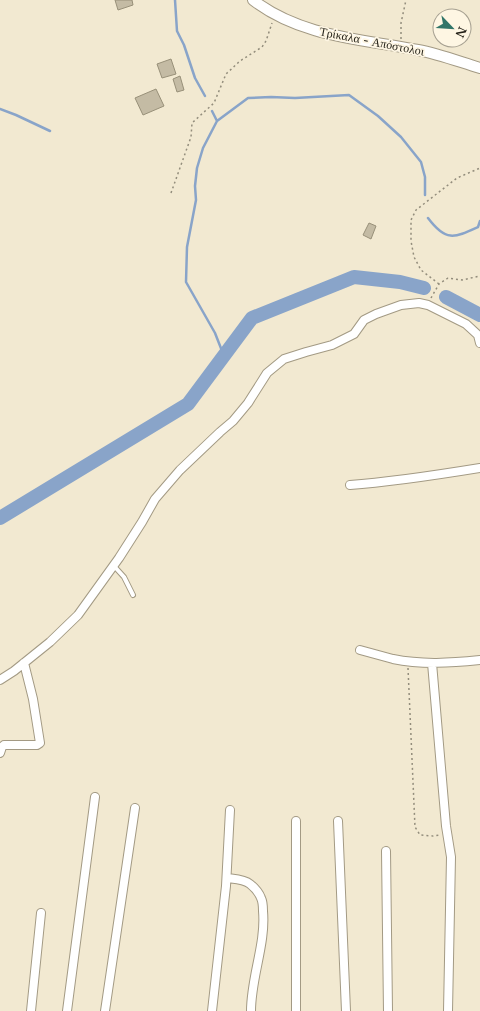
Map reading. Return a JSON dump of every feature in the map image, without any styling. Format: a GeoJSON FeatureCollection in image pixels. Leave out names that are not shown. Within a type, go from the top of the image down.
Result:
{"type":"FeatureCollection","features":[{"type":"Feature","properties":{"kind":"street","name":"Τρίκαλα - Απόστολοι"},"geometry":{"type":"LineString","coordinates":[[245,0],[259,8],[265,9]]}},
{"type":"Feature","properties":{"kind":"street","name":"Τρίκαλα - Απόστολοι"},"geometry":{"type":"LineString","coordinates":[[253,0],[276,15],[323,33],[434,54],[480,68]]}},
{"type":"Feature","properties":{"kind":"street"},"geometry":{"type":"LineString","coordinates":[[0,680],[50,642],[78,615],[114,566],[155,500],[180,470],[233,421],[248,403],[267,373],[284,359],[332,345],[354,334],[364,320],[376,314],[401,305],[419,303],[428,305],[466,324],[478,336],[480,343]]}},
{"type":"Feature","properties":{"kind":"street"},"geometry":{"type":"LineString","coordinates":[[350,485],[406,480],[480,468]]}},
{"type":"Feature","properties":{"kind":"street"},"geometry":{"type":"LineString","coordinates":[[360,650],[393,659],[432,663],[480,660]]}},
{"type":"Feature","properties":{"kind":"street"},"geometry":{"type":"LineString","coordinates":[[0,753],[4,745],[37,745],[40,743],[33,699],[24,663]]}},
{"type":"Feature","properties":{"kind":"street"},"geometry":{"type":"LineString","coordinates":[[432,663],[452,876],[448,1011]]}},
{"type":"Feature","properties":{"kind":"street"},"geometry":{"type":"LineString","coordinates":[[67,1011],[95,797]]}},
{"type":"Feature","properties":{"kind":"street"},"geometry":{"type":"LineString","coordinates":[[105,1011],[135,808]]}},
{"type":"Feature","properties":{"kind":"street"},"geometry":{"type":"LineString","coordinates":[[212,1011],[226,878],[230,810]]}},
{"type":"Feature","properties":{"kind":"street"},"geometry":{"type":"LineString","coordinates":[[296,821],[296,1011]]}},
{"type":"Feature","properties":{"kind":"street"},"geometry":{"type":"LineString","coordinates":[[338,821],[346,1011]]}},
{"type":"Feature","properties":{"kind":"street"},"geometry":{"type":"LineString","coordinates":[[386,851],[388,1011]]}},
{"type":"Feature","properties":{"kind":"street"},"geometry":{"type":"LineString","coordinates":[[226,878],[241,880],[249,883],[262,899],[264,918],[251,1011]]}},
{"type":"Feature","properties":{"kind":"street"},"geometry":{"type":"LineString","coordinates":[[31,1011],[42,913]]}},
{"type":"Feature","properties":{"kind":"lane"},"geometry":{"type":"LineString","coordinates":[[114,566],[124,577],[133,595]]}},
{"type":"Feature","properties":{"kind":"path"},"geometry":{"type":"LineString","coordinates":[[400,47],[401,22],[406,0]]}},
{"type":"Feature","properties":{"kind":"path"},"geometry":{"type":"LineString","coordinates":[[171,193],[191,137],[192,122],[214,103],[226,74],[240,61],[262,47],[266,41],[276,15]]}},
{"type":"Feature","properties":{"kind":"path"},"geometry":{"type":"LineString","coordinates":[[439,284],[420,270],[414,257],[411,241],[411,220],[416,210],[457,178],[480,168]]}},
{"type":"Feature","properties":{"kind":"path"},"geometry":{"type":"LineString","coordinates":[[428,305],[439,284],[448,278],[462,280],[480,276]]}},
{"type":"Feature","properties":{"kind":"path"},"geometry":{"type":"LineString","coordinates":[[408,660],[414,827],[420,834],[433,836],[447,834]]}},
{"type":"Feature","properties":{"kind":"building"},"geometry":{"type":"Polygon","coordinates":[[[115,0],[132,0],[133,5],[118,10],[115,0]]]}},
{"type":"Feature","properties":{"kind":"building"},"geometry":{"type":"Polygon","coordinates":[[[171,59],[176,74],[162,78],[157,64],[171,59]]]}},
{"type":"Feature","properties":{"kind":"building"},"geometry":{"type":"Polygon","coordinates":[[[180,76],[184,90],[177,92],[173,79],[180,76]]]}},
{"type":"Feature","properties":{"kind":"building"},"geometry":{"type":"Polygon","coordinates":[[[156,89],[164,106],[143,115],[135,98],[156,89]]]}},
{"type":"Feature","properties":{"kind":"building"},"geometry":{"type":"Polygon","coordinates":[[[369,223],[376,226],[371,239],[363,235],[369,223]]]}},
{"type":"Feature","properties":{"kind":"waterway"},"geometry":{"type":"LineString","coordinates":[[175,0],[177,31],[184,45],[195,78],[205,96]]}},
{"type":"Feature","properties":{"kind":"waterway"},"geometry":{"type":"LineString","coordinates":[[217,121],[248,98],[295,98],[349,95],[378,116],[401,137],[421,162],[425,177],[425,195]]}},
{"type":"Feature","properties":{"kind":"waterway"},"geometry":{"type":"LineString","coordinates":[[0,109],[50,131]]}},
{"type":"Feature","properties":{"kind":"waterway"},"geometry":{"type":"LineString","coordinates":[[212,111],[217,121],[203,148],[197,168],[195,186],[196,200],[187,247],[186,282],[215,333],[224,356]]}},
{"type":"Feature","properties":{"kind":"waterway"},"geometry":{"type":"LineString","coordinates":[[428,218],[440,231],[451,236],[463,234],[478,227],[480,221]]}},
{"type":"Feature","properties":{"kind":"waterway"},"geometry":{"type":"LineString","coordinates":[[0,518],[188,404],[252,318],[354,277],[400,282],[424,288]]}},
{"type":"Feature","properties":{"kind":"waterway"},"geometry":{"type":"LineString","coordinates":[[446,297],[480,315]]}}]}
